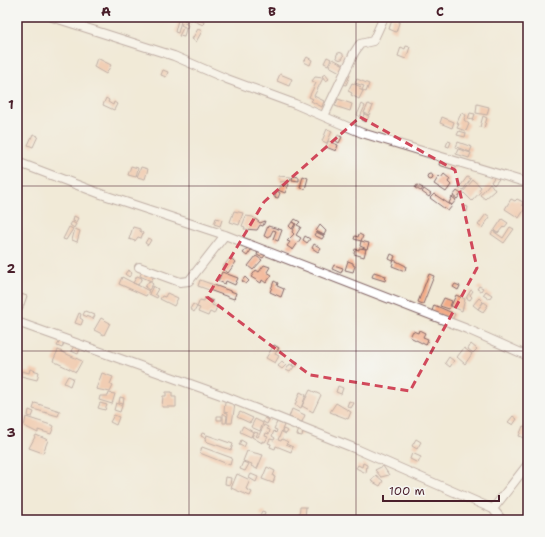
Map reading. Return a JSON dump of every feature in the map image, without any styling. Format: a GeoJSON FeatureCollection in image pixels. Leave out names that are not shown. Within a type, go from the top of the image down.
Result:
{"type":"FeatureCollection","features":[{"type":"Feature","properties":{"kind":"street"},"geometry":{"type":"LineString","coordinates":[[52,17],[174,56],[227,79],[295,104],[362,133],[528,183]]}},
{"type":"Feature","properties":{"kind":"street"},"geometry":{"type":"LineString","coordinates":[[324,116],[354,53],[360,44],[373,41],[384,17]]}},
{"type":"Feature","properties":{"kind":"street"},"geometry":{"type":"LineString","coordinates":[[17,162],[101,194],[225,235],[467,329],[528,356]]}},
{"type":"Feature","properties":{"kind":"street"},"geometry":{"type":"LineString","coordinates":[[139,268],[180,282],[189,281],[225,235]]}},
{"type":"Feature","properties":{"kind":"street"},"geometry":{"type":"LineString","coordinates":[[17,322],[224,396],[354,448],[493,509],[502,520]]}},
{"type":"Feature","properties":{"kind":"street"},"geometry":{"type":"LineString","coordinates":[[493,509],[528,464]]}},
{"type":"Feature","properties":{"kind":"highlighted area"},"geometry":{"type":"Polygon","coordinates":[[[360,117],[455,170],[477,268],[410,391],[310,375],[207,297],[264,202],[360,117]]]}},
{"type":"Feature","properties":{"kind":"building"},"geometry":{"type":"Polygon","coordinates":[[[185,17],[192,17],[190,23],[184,20],[185,17]]]}},
{"type":"Feature","properties":{"kind":"building"},"geometry":{"type":"Polygon","coordinates":[[[393,17],[400,20],[396,32],[389,29],[393,17]]]}},
{"type":"Feature","properties":{"kind":"building"},"geometry":{"type":"Polygon","coordinates":[[[196,18],[204,22],[203,25],[194,21],[196,18]]]}},
{"type":"Feature","properties":{"kind":"building"},"geometry":{"type":"Polygon","coordinates":[[[178,20],[181,21],[178,33],[175,32],[178,20]]]}},
{"type":"Feature","properties":{"kind":"building"},"geometry":{"type":"Polygon","coordinates":[[[183,22],[188,25],[187,28],[181,25],[183,22]]]}},
{"type":"Feature","properties":{"kind":"building"},"geometry":{"type":"Polygon","coordinates":[[[183,28],[186,29],[184,37],[179,36],[183,28]]]}},
{"type":"Feature","properties":{"kind":"building"},"geometry":{"type":"Polygon","coordinates":[[[198,29],[202,31],[196,42],[192,39],[198,29]]]}},
{"type":"Feature","properties":{"kind":"building"},"geometry":{"type":"Polygon","coordinates":[[[406,46],[410,47],[406,59],[398,56],[401,47],[405,49],[406,46]]]}},
{"type":"Feature","properties":{"kind":"building"},"geometry":{"type":"Polygon","coordinates":[[[340,53],[343,56],[340,59],[337,56],[340,53]]]}},
{"type":"Feature","properties":{"kind":"building"},"geometry":{"type":"Polygon","coordinates":[[[307,57],[312,60],[310,65],[304,62],[307,57]]]}},
{"type":"Feature","properties":{"kind":"building"},"geometry":{"type":"Polygon","coordinates":[[[327,57],[331,59],[328,65],[324,63],[327,57]]]}},
{"type":"Feature","properties":{"kind":"building"},"geometry":{"type":"Polygon","coordinates":[[[97,58],[111,65],[106,74],[94,67],[97,58]]]}},
{"type":"Feature","properties":{"kind":"building"},"geometry":{"type":"Polygon","coordinates":[[[333,59],[344,65],[340,72],[329,66],[333,59]]]}},
{"type":"Feature","properties":{"kind":"building"},"geometry":{"type":"Polygon","coordinates":[[[163,70],[168,72],[166,77],[161,75],[163,70]]]}},
{"type":"Feature","properties":{"kind":"building"},"geometry":{"type":"Polygon","coordinates":[[[280,74],[292,79],[289,86],[277,81],[280,74]]]}},
{"type":"Feature","properties":{"kind":"building"},"geometry":{"type":"Polygon","coordinates":[[[325,74],[329,79],[326,81],[322,76],[325,74]]]}},
{"type":"Feature","properties":{"kind":"building"},"geometry":{"type":"Polygon","coordinates":[[[346,74],[350,75],[346,85],[342,84],[346,74]]]}},
{"type":"Feature","properties":{"kind":"building"},"geometry":{"type":"Polygon","coordinates":[[[315,77],[323,78],[314,96],[324,101],[322,107],[311,101],[313,99],[309,97],[316,83],[312,81],[315,77]]]}},
{"type":"Feature","properties":{"kind":"building"},"geometry":{"type":"Polygon","coordinates":[[[357,79],[369,84],[366,92],[362,90],[364,86],[355,83],[357,79]]]}},
{"type":"Feature","properties":{"kind":"building"},"geometry":{"type":"Polygon","coordinates":[[[352,83],[361,87],[359,89],[363,91],[359,99],[351,95],[352,93],[348,91],[352,83]]]}},
{"type":"Feature","properties":{"kind":"building"},"geometry":{"type":"Polygon","coordinates":[[[106,98],[109,100],[108,102],[113,105],[114,102],[117,104],[114,110],[103,105],[106,98]]]}},
{"type":"Feature","properties":{"kind":"building"},"geometry":{"type":"Polygon","coordinates":[[[338,99],[352,104],[350,111],[335,106],[338,99]]]}},
{"type":"Feature","properties":{"kind":"building"},"geometry":{"type":"Polygon","coordinates":[[[362,104],[365,106],[360,117],[357,115],[362,104]]]}},
{"type":"Feature","properties":{"kind":"building"},"geometry":{"type":"Polygon","coordinates":[[[368,104],[373,106],[369,115],[364,113],[368,104]]]}},
{"type":"Feature","properties":{"kind":"building"},"geometry":{"type":"Polygon","coordinates":[[[477,104],[489,107],[487,115],[476,113],[477,104]]]}},
{"type":"Feature","properties":{"kind":"building"},"geometry":{"type":"Polygon","coordinates":[[[461,113],[466,115],[464,120],[469,124],[466,131],[457,128],[459,124],[457,123],[461,113]]]}},
{"type":"Feature","properties":{"kind":"building"},"geometry":{"type":"Polygon","coordinates":[[[470,113],[475,114],[473,120],[468,119],[470,113]]]}},
{"type":"Feature","properties":{"kind":"building"},"geometry":{"type":"Polygon","coordinates":[[[364,114],[369,116],[366,122],[362,120],[364,114]]]}},
{"type":"Feature","properties":{"kind":"building"},"geometry":{"type":"Polygon","coordinates":[[[483,116],[487,118],[484,128],[480,127],[483,116]]]}},
{"type":"Feature","properties":{"kind":"building"},"geometry":{"type":"Polygon","coordinates":[[[442,117],[454,122],[452,128],[440,123],[442,117]]]}},
{"type":"Feature","properties":{"kind":"building"},"geometry":{"type":"Polygon","coordinates":[[[327,129],[332,131],[327,143],[322,141],[327,129]]]}},
{"type":"Feature","properties":{"kind":"building"},"geometry":{"type":"Polygon","coordinates":[[[459,131],[466,133],[465,137],[457,135],[459,131]]]}},
{"type":"Feature","properties":{"kind":"building"},"geometry":{"type":"Polygon","coordinates":[[[33,134],[38,136],[33,147],[28,145],[33,134]]]}},
{"type":"Feature","properties":{"kind":"building"},"geometry":{"type":"Polygon","coordinates":[[[338,135],[342,137],[339,143],[336,141],[338,135]]]}},
{"type":"Feature","properties":{"kind":"building"},"geometry":{"type":"Polygon","coordinates":[[[328,141],[338,145],[336,151],[326,147],[328,141]]]}},
{"type":"Feature","properties":{"kind":"building"},"geometry":{"type":"Polygon","coordinates":[[[448,141],[451,142],[449,147],[446,146],[448,141]]]}},
{"type":"Feature","properties":{"kind":"building"},"geometry":{"type":"Polygon","coordinates":[[[458,142],[472,147],[470,152],[456,147],[458,142]]]}},
{"type":"Feature","properties":{"kind":"building"},"geometry":{"type":"Polygon","coordinates":[[[458,149],[471,153],[469,158],[456,154],[458,149]]]}},
{"type":"Feature","properties":{"kind":"building"},"geometry":{"type":"Polygon","coordinates":[[[440,160],[457,165],[455,170],[439,165],[440,160]]]}},
{"type":"Feature","properties":{"kind":"building"},"geometry":{"type":"Polygon","coordinates":[[[131,166],[138,168],[136,177],[128,175],[131,166]]]}},
{"type":"Feature","properties":{"kind":"building"},"geometry":{"type":"Polygon","coordinates":[[[141,167],[148,169],[145,179],[137,177],[141,167]]]}},
{"type":"Feature","properties":{"kind":"building"},"geometry":{"type":"Polygon","coordinates":[[[430,174],[433,177],[430,180],[427,177],[430,174]]]}},
{"type":"Feature","properties":{"kind":"building"},"geometry":{"type":"Polygon","coordinates":[[[444,174],[450,179],[448,182],[451,185],[446,192],[434,184],[439,176],[441,178],[444,174]]]}},
{"type":"Feature","properties":{"kind":"building"},"geometry":{"type":"Polygon","coordinates":[[[278,176],[291,177],[290,181],[280,182],[278,176]]]}},
{"type":"Feature","properties":{"kind":"building"},"geometry":{"type":"Polygon","coordinates":[[[293,176],[299,177],[299,181],[292,180],[293,176]]]}},
{"type":"Feature","properties":{"kind":"building"},"geometry":{"type":"Polygon","coordinates":[[[303,176],[308,178],[305,189],[300,188],[303,176]]]}},
{"type":"Feature","properties":{"kind":"building"},"geometry":{"type":"Polygon","coordinates":[[[495,176],[499,179],[494,185],[491,182],[495,176]]]}},
{"type":"Feature","properties":{"kind":"building"},"geometry":{"type":"Polygon","coordinates":[[[467,177],[471,179],[463,190],[459,188],[467,177]]]}},
{"type":"Feature","properties":{"kind":"building"},"geometry":{"type":"Polygon","coordinates":[[[473,180],[481,187],[479,190],[481,191],[472,201],[463,192],[473,180]]]}},
{"type":"Feature","properties":{"kind":"building"},"geometry":{"type":"Polygon","coordinates":[[[286,183],[289,184],[285,193],[278,190],[282,184],[285,185],[286,183]]]}},
{"type":"Feature","properties":{"kind":"building"},"geometry":{"type":"Polygon","coordinates":[[[490,183],[495,190],[485,199],[480,195],[490,183]]]}},
{"type":"Feature","properties":{"kind":"building"},"geometry":{"type":"Polygon","coordinates":[[[417,185],[423,188],[421,191],[415,188],[417,185]]]}},
{"type":"Feature","properties":{"kind":"building"},"geometry":{"type":"Polygon","coordinates":[[[424,189],[431,194],[429,197],[422,192],[424,189]]]}},
{"type":"Feature","properties":{"kind":"building"},"geometry":{"type":"Polygon","coordinates":[[[277,191],[280,193],[278,198],[274,197],[277,191]]]}},
{"type":"Feature","properties":{"kind":"building"},"geometry":{"type":"Polygon","coordinates":[[[457,191],[461,194],[457,199],[453,196],[457,191]]]}},
{"type":"Feature","properties":{"kind":"building"},"geometry":{"type":"Polygon","coordinates":[[[434,194],[452,206],[448,211],[430,198],[434,194]]]}},
{"type":"Feature","properties":{"kind":"building"},"geometry":{"type":"Polygon","coordinates":[[[452,197],[456,200],[452,205],[449,203],[452,197]]]}},
{"type":"Feature","properties":{"kind":"building"},"geometry":{"type":"Polygon","coordinates":[[[511,199],[515,201],[517,199],[523,202],[522,205],[526,207],[519,218],[505,209],[511,199]]]}},
{"type":"Feature","properties":{"kind":"building"},"geometry":{"type":"Polygon","coordinates":[[[465,206],[468,207],[467,212],[464,211],[465,206]]]}},
{"type":"Feature","properties":{"kind":"building"},"geometry":{"type":"Polygon","coordinates":[[[234,211],[243,213],[239,225],[230,222],[234,211]]]}},
{"type":"Feature","properties":{"kind":"building"},"geometry":{"type":"Polygon","coordinates":[[[486,214],[490,217],[482,228],[478,225],[486,214]]]}},
{"type":"Feature","properties":{"kind":"building"},"geometry":{"type":"Polygon","coordinates":[[[74,216],[78,218],[76,222],[73,221],[74,216]]]}},
{"type":"Feature","properties":{"kind":"building"},"geometry":{"type":"Polygon","coordinates":[[[246,216],[253,217],[260,223],[265,221],[263,226],[260,225],[257,230],[244,229],[245,227],[242,226],[246,216]]]}},
{"type":"Feature","properties":{"kind":"building"},"geometry":{"type":"Polygon","coordinates":[[[216,218],[222,220],[220,226],[214,224],[216,218]]]}},
{"type":"Feature","properties":{"kind":"building"},"geometry":{"type":"Polygon","coordinates":[[[295,219],[300,222],[297,225],[301,227],[296,235],[301,238],[293,250],[287,246],[290,242],[287,241],[294,234],[292,232],[296,224],[293,222],[295,219]]]}},
{"type":"Feature","properties":{"kind":"building"},"geometry":{"type":"Polygon","coordinates":[[[502,219],[508,223],[498,233],[494,231],[502,219]]]}},
{"type":"Feature","properties":{"kind":"building"},"geometry":{"type":"Polygon","coordinates":[[[72,222],[76,224],[74,228],[70,225],[72,222]]]}},
{"type":"Feature","properties":{"kind":"building"},"geometry":{"type":"Polygon","coordinates":[[[292,222],[295,224],[292,229],[289,226],[292,222]]]}},
{"type":"Feature","properties":{"kind":"building"},"geometry":{"type":"Polygon","coordinates":[[[320,225],[326,231],[324,235],[316,231],[320,225]]]}},
{"type":"Feature","properties":{"kind":"building"},"geometry":{"type":"Polygon","coordinates":[[[268,226],[282,230],[278,241],[273,239],[276,231],[273,230],[269,238],[264,236],[268,226]]]}},
{"type":"Feature","properties":{"kind":"building"},"geometry":{"type":"Polygon","coordinates":[[[69,227],[73,229],[66,240],[63,239],[69,227]]]}},
{"type":"Feature","properties":{"kind":"building"},"geometry":{"type":"Polygon","coordinates":[[[133,227],[140,229],[143,233],[141,238],[138,237],[135,241],[129,239],[133,227]]]}},
{"type":"Feature","properties":{"kind":"building"},"geometry":{"type":"Polygon","coordinates":[[[510,227],[514,229],[504,243],[491,234],[493,231],[503,238],[510,227]]]}},
{"type":"Feature","properties":{"kind":"building"},"geometry":{"type":"Polygon","coordinates":[[[75,229],[80,231],[77,242],[72,240],[75,229]]]}},
{"type":"Feature","properties":{"kind":"building"},"geometry":{"type":"Polygon","coordinates":[[[316,232],[324,236],[322,239],[314,235],[316,232]]]}},
{"type":"Feature","properties":{"kind":"building"},"geometry":{"type":"Polygon","coordinates":[[[359,234],[363,236],[361,241],[354,239],[355,236],[358,237],[359,234]]]}},
{"type":"Feature","properties":{"kind":"building"},"geometry":{"type":"Polygon","coordinates":[[[305,236],[310,239],[307,243],[303,240],[305,236]]]}},
{"type":"Feature","properties":{"kind":"building"},"geometry":{"type":"Polygon","coordinates":[[[148,238],[151,240],[148,245],[145,243],[148,238]]]}},
{"type":"Feature","properties":{"kind":"building"},"geometry":{"type":"Polygon","coordinates":[[[361,241],[369,243],[367,249],[360,246],[361,241]]]}},
{"type":"Feature","properties":{"kind":"building"},"geometry":{"type":"Polygon","coordinates":[[[314,244],[321,248],[318,252],[312,248],[314,244]]]}},
{"type":"Feature","properties":{"kind":"building"},"geometry":{"type":"Polygon","coordinates":[[[248,247],[251,250],[247,256],[243,253],[248,247]]]}},
{"type":"Feature","properties":{"kind":"building"},"geometry":{"type":"Polygon","coordinates":[[[359,248],[366,249],[364,257],[354,254],[355,249],[359,250],[359,248]]]}},
{"type":"Feature","properties":{"kind":"building"},"geometry":{"type":"Polygon","coordinates":[[[258,252],[266,254],[263,258],[257,255],[258,252]]]}},
{"type":"Feature","properties":{"kind":"building"},"geometry":{"type":"Polygon","coordinates":[[[391,254],[395,256],[393,261],[389,259],[391,254]]]}},
{"type":"Feature","properties":{"kind":"building"},"geometry":{"type":"Polygon","coordinates":[[[256,256],[262,260],[253,270],[248,266],[256,256]]]}},
{"type":"Feature","properties":{"kind":"building"},"geometry":{"type":"Polygon","coordinates":[[[230,258],[236,262],[228,273],[222,268],[230,258]]]}},
{"type":"Feature","properties":{"kind":"building"},"geometry":{"type":"Polygon","coordinates":[[[394,260],[406,266],[405,271],[392,266],[394,260]]]}},
{"type":"Feature","properties":{"kind":"building"},"geometry":{"type":"Polygon","coordinates":[[[348,261],[353,263],[355,266],[353,272],[345,270],[348,261]]]}},
{"type":"Feature","properties":{"kind":"building"},"geometry":{"type":"Polygon","coordinates":[[[264,265],[270,267],[267,272],[272,275],[266,283],[262,280],[261,283],[251,277],[256,270],[259,272],[264,265]]]}},
{"type":"Feature","properties":{"kind":"building"},"geometry":{"type":"Polygon","coordinates":[[[334,265],[343,268],[341,273],[332,269],[334,265]]]}},
{"type":"Feature","properties":{"kind":"building"},"geometry":{"type":"Polygon","coordinates":[[[128,270],[132,273],[129,277],[125,274],[128,270]]]}},
{"type":"Feature","properties":{"kind":"building"},"geometry":{"type":"Polygon","coordinates":[[[142,271],[154,276],[151,281],[140,276],[142,271]]]}},
{"type":"Feature","properties":{"kind":"building"},"geometry":{"type":"Polygon","coordinates":[[[222,272],[238,278],[235,285],[226,281],[225,284],[218,281],[222,272]]]}},
{"type":"Feature","properties":{"kind":"building"},"geometry":{"type":"Polygon","coordinates":[[[374,272],[386,276],[385,281],[372,277],[374,272]]]}},
{"type":"Feature","properties":{"kind":"building"},"geometry":{"type":"Polygon","coordinates":[[[429,274],[434,276],[423,304],[418,302],[429,274]]]}},
{"type":"Feature","properties":{"kind":"building"},"geometry":{"type":"Polygon","coordinates":[[[137,276],[142,278],[138,285],[133,283],[137,276]]]}},
{"type":"Feature","properties":{"kind":"building"},"geometry":{"type":"Polygon","coordinates":[[[122,277],[149,291],[146,296],[119,284],[122,277]]]}},
{"type":"Feature","properties":{"kind":"building"},"geometry":{"type":"Polygon","coordinates":[[[245,277],[249,281],[246,284],[242,281],[245,277]]]}},
{"type":"Feature","properties":{"kind":"building"},"geometry":{"type":"Polygon","coordinates":[[[200,280],[236,293],[234,299],[198,286],[200,280]]]}},
{"type":"Feature","properties":{"kind":"building"},"geometry":{"type":"Polygon","coordinates":[[[149,281],[153,284],[149,290],[145,287],[149,281]]]}},
{"type":"Feature","properties":{"kind":"building"},"geometry":{"type":"Polygon","coordinates":[[[274,281],[278,283],[277,286],[284,289],[281,297],[270,292],[274,281]]]}},
{"type":"Feature","properties":{"kind":"building"},"geometry":{"type":"Polygon","coordinates":[[[455,284],[460,286],[458,290],[453,287],[455,284]]]}},
{"type":"Feature","properties":{"kind":"building"},"geometry":{"type":"Polygon","coordinates":[[[153,286],[158,289],[155,294],[158,296],[157,298],[149,294],[153,286]]]}},
{"type":"Feature","properties":{"kind":"building"},"geometry":{"type":"Polygon","coordinates":[[[479,286],[483,288],[481,291],[477,289],[479,286]]]}},
{"type":"Feature","properties":{"kind":"building"},"geometry":{"type":"Polygon","coordinates":[[[471,290],[473,291],[470,295],[472,297],[470,300],[466,298],[471,290]]]}},
{"type":"Feature","properties":{"kind":"building"},"geometry":{"type":"Polygon","coordinates":[[[486,291],[492,295],[489,299],[483,295],[486,291]]]}},
{"type":"Feature","properties":{"kind":"building"},"geometry":{"type":"Polygon","coordinates":[[[167,293],[178,298],[174,306],[160,299],[162,296],[165,297],[167,293]]]}},
{"type":"Feature","properties":{"kind":"building"},"geometry":{"type":"Polygon","coordinates":[[[21,294],[27,296],[19,319],[17,318],[17,307],[21,294]]]}},
{"type":"Feature","properties":{"kind":"building"},"geometry":{"type":"Polygon","coordinates":[[[456,295],[465,299],[462,311],[451,306],[456,295]]]}},
{"type":"Feature","properties":{"kind":"building"},"geometry":{"type":"Polygon","coordinates":[[[205,298],[213,301],[212,305],[217,307],[214,314],[210,312],[208,316],[198,312],[200,308],[197,307],[200,300],[204,301],[205,298]]]}},
{"type":"Feature","properties":{"kind":"building"},"geometry":{"type":"Polygon","coordinates":[[[444,298],[452,301],[449,309],[440,306],[444,298]]]}},
{"type":"Feature","properties":{"kind":"building"},"geometry":{"type":"Polygon","coordinates":[[[479,298],[483,302],[478,309],[473,305],[479,298]]]}},
{"type":"Feature","properties":{"kind":"building"},"geometry":{"type":"Polygon","coordinates":[[[484,302],[488,305],[483,312],[478,309],[484,302]]]}},
{"type":"Feature","properties":{"kind":"building"},"geometry":{"type":"Polygon","coordinates":[[[193,304],[197,307],[194,312],[190,309],[193,304]]]}},
{"type":"Feature","properties":{"kind":"building"},"geometry":{"type":"Polygon","coordinates":[[[434,305],[455,314],[452,320],[432,311],[434,305]]]}},
{"type":"Feature","properties":{"kind":"building"},"geometry":{"type":"Polygon","coordinates":[[[85,311],[95,315],[93,319],[83,315],[85,311]]]}},
{"type":"Feature","properties":{"kind":"building"},"geometry":{"type":"Polygon","coordinates":[[[79,313],[81,314],[80,318],[83,320],[81,325],[75,323],[79,313]]]}},
{"type":"Feature","properties":{"kind":"building"},"geometry":{"type":"Polygon","coordinates":[[[101,318],[110,323],[104,335],[94,330],[101,318]]]}},
{"type":"Feature","properties":{"kind":"building"},"geometry":{"type":"Polygon","coordinates":[[[419,330],[425,333],[423,337],[428,339],[426,345],[410,337],[413,331],[418,333],[419,330]]]}},
{"type":"Feature","properties":{"kind":"building"},"geometry":{"type":"Polygon","coordinates":[[[60,341],[64,343],[62,348],[57,346],[60,341]]]}},
{"type":"Feature","properties":{"kind":"building"},"geometry":{"type":"Polygon","coordinates":[[[471,344],[477,349],[473,353],[468,349],[471,344]]]}},
{"type":"Feature","properties":{"kind":"building"},"geometry":{"type":"Polygon","coordinates":[[[274,345],[279,348],[275,354],[279,356],[275,363],[266,358],[274,345]]]}},
{"type":"Feature","properties":{"kind":"building"},"geometry":{"type":"Polygon","coordinates":[[[74,346],[80,349],[78,354],[71,351],[74,346]]]}},
{"type":"Feature","properties":{"kind":"building"},"geometry":{"type":"Polygon","coordinates":[[[464,348],[472,354],[465,364],[457,357],[464,348]]]}},
{"type":"Feature","properties":{"kind":"building"},"geometry":{"type":"Polygon","coordinates":[[[58,350],[82,361],[76,372],[53,361],[58,350]]]}},
{"type":"Feature","properties":{"kind":"building"},"geometry":{"type":"Polygon","coordinates":[[[449,357],[454,361],[450,367],[445,363],[449,357]]]}},
{"type":"Feature","properties":{"kind":"building"},"geometry":{"type":"Polygon","coordinates":[[[282,361],[286,365],[282,369],[278,366],[282,361]]]}},
{"type":"Feature","properties":{"kind":"building"},"geometry":{"type":"Polygon","coordinates":[[[295,361],[298,364],[296,367],[292,365],[295,361]]]}},
{"type":"Feature","properties":{"kind":"building"},"geometry":{"type":"Polygon","coordinates":[[[290,364],[294,367],[290,372],[286,370],[290,364]]]}},
{"type":"Feature","properties":{"kind":"building"},"geometry":{"type":"Polygon","coordinates":[[[30,369],[39,372],[37,380],[21,376],[22,371],[29,373],[30,369]]]}},
{"type":"Feature","properties":{"kind":"building"},"geometry":{"type":"Polygon","coordinates":[[[102,373],[113,377],[110,384],[113,386],[110,392],[96,389],[102,373]]]}},
{"type":"Feature","properties":{"kind":"building"},"geometry":{"type":"Polygon","coordinates":[[[68,376],[73,378],[70,386],[64,383],[68,376]]]}},
{"type":"Feature","properties":{"kind":"building"},"geometry":{"type":"Polygon","coordinates":[[[338,386],[343,388],[341,394],[336,392],[338,386]]]}},
{"type":"Feature","properties":{"kind":"building"},"geometry":{"type":"Polygon","coordinates":[[[310,390],[321,395],[313,412],[302,406],[310,390]]]}},
{"type":"Feature","properties":{"kind":"building"},"geometry":{"type":"Polygon","coordinates":[[[166,392],[172,392],[172,397],[176,397],[176,407],[162,407],[163,396],[166,396],[166,392]]]}},
{"type":"Feature","properties":{"kind":"building"},"geometry":{"type":"Polygon","coordinates":[[[300,392],[306,395],[301,408],[295,405],[300,392]]]}},
{"type":"Feature","properties":{"kind":"building"},"geometry":{"type":"Polygon","coordinates":[[[109,393],[115,394],[112,404],[99,400],[100,396],[108,396],[109,393]]]}},
{"type":"Feature","properties":{"kind":"building"},"geometry":{"type":"Polygon","coordinates":[[[120,397],[124,398],[123,404],[119,403],[120,397]]]}},
{"type":"Feature","properties":{"kind":"building"},"geometry":{"type":"Polygon","coordinates":[[[349,401],[354,403],[351,408],[347,406],[349,401]]]}},
{"type":"Feature","properties":{"kind":"building"},"geometry":{"type":"Polygon","coordinates":[[[225,402],[235,404],[232,423],[227,423],[228,413],[224,412],[225,402]]]}},
{"type":"Feature","properties":{"kind":"building"},"geometry":{"type":"Polygon","coordinates":[[[35,403],[60,411],[58,416],[33,409],[35,403]]]}},
{"type":"Feature","properties":{"kind":"building"},"geometry":{"type":"Polygon","coordinates":[[[100,403],[107,405],[105,410],[98,408],[100,403]]]}},
{"type":"Feature","properties":{"kind":"building"},"geometry":{"type":"Polygon","coordinates":[[[116,403],[122,406],[120,412],[114,410],[116,403]]]}},
{"type":"Feature","properties":{"kind":"building"},"geometry":{"type":"Polygon","coordinates":[[[336,403],[351,412],[348,419],[330,412],[336,403]]]}},
{"type":"Feature","properties":{"kind":"building"},"geometry":{"type":"Polygon","coordinates":[[[292,409],[305,415],[302,422],[289,417],[292,409]]]}},
{"type":"Feature","properties":{"kind":"building"},"geometry":{"type":"Polygon","coordinates":[[[17,410],[22,412],[19,421],[17,421],[17,410]]]}},
{"type":"Feature","properties":{"kind":"building"},"geometry":{"type":"Polygon","coordinates":[[[29,410],[34,412],[32,417],[28,416],[29,410]]]}},
{"type":"Feature","properties":{"kind":"building"},"geometry":{"type":"Polygon","coordinates":[[[240,412],[253,418],[250,423],[237,417],[240,412]]]}},
{"type":"Feature","properties":{"kind":"building"},"geometry":{"type":"Polygon","coordinates":[[[223,413],[227,416],[226,423],[223,423],[223,413]]]}},
{"type":"Feature","properties":{"kind":"building"},"geometry":{"type":"Polygon","coordinates":[[[114,415],[119,417],[116,425],[110,422],[114,415]]]}},
{"type":"Feature","properties":{"kind":"building"},"geometry":{"type":"Polygon","coordinates":[[[217,416],[222,416],[222,420],[217,420],[217,416]]]}},
{"type":"Feature","properties":{"kind":"building"},"geometry":{"type":"Polygon","coordinates":[[[513,416],[517,419],[513,425],[508,422],[513,416]]]}},
{"type":"Feature","properties":{"kind":"building"},"geometry":{"type":"Polygon","coordinates":[[[26,417],[54,426],[51,434],[38,430],[38,433],[24,426],[26,417]]]}},
{"type":"Feature","properties":{"kind":"building"},"geometry":{"type":"Polygon","coordinates":[[[265,418],[269,420],[267,424],[263,422],[265,418]]]}},
{"type":"Feature","properties":{"kind":"building"},"geometry":{"type":"Polygon","coordinates":[[[255,419],[263,423],[260,431],[251,427],[255,419]]]}},
{"type":"Feature","properties":{"kind":"building"},"geometry":{"type":"Polygon","coordinates":[[[277,422],[284,425],[278,440],[281,441],[282,439],[288,442],[286,444],[293,447],[291,452],[276,446],[275,449],[270,447],[271,444],[268,443],[270,439],[274,440],[275,438],[272,436],[274,431],[276,433],[277,430],[274,429],[277,422]]]}},
{"type":"Feature","properties":{"kind":"building"},"geometry":{"type":"Polygon","coordinates":[[[264,425],[270,430],[269,434],[266,433],[265,436],[268,437],[265,442],[262,441],[262,443],[252,437],[254,432],[258,433],[256,436],[258,437],[264,425]]]}},
{"type":"Feature","properties":{"kind":"building"},"geometry":{"type":"Polygon","coordinates":[[[243,426],[253,432],[251,437],[240,432],[243,426]]]}},
{"type":"Feature","properties":{"kind":"building"},"geometry":{"type":"Polygon","coordinates":[[[523,426],[528,428],[528,439],[519,436],[523,426]]]}},
{"type":"Feature","properties":{"kind":"building"},"geometry":{"type":"Polygon","coordinates":[[[283,429],[288,431],[286,434],[282,432],[283,429]]]}},
{"type":"Feature","properties":{"kind":"building"},"geometry":{"type":"Polygon","coordinates":[[[299,429],[303,431],[302,436],[297,435],[299,429]]]}},
{"type":"Feature","properties":{"kind":"building"},"geometry":{"type":"Polygon","coordinates":[[[202,433],[206,434],[205,438],[201,436],[202,433]]]}},
{"type":"Feature","properties":{"kind":"building"},"geometry":{"type":"Polygon","coordinates":[[[36,435],[48,440],[43,453],[29,448],[36,435]]]}},
{"type":"Feature","properties":{"kind":"building"},"geometry":{"type":"Polygon","coordinates":[[[207,435],[233,444],[231,450],[205,441],[207,435]]]}},
{"type":"Feature","properties":{"kind":"building"},"geometry":{"type":"Polygon","coordinates":[[[416,439],[421,442],[417,449],[412,446],[416,439]]]}},
{"type":"Feature","properties":{"kind":"building"},"geometry":{"type":"Polygon","coordinates":[[[241,440],[246,443],[244,447],[239,445],[241,440]]]}},
{"type":"Feature","properties":{"kind":"building"},"geometry":{"type":"Polygon","coordinates":[[[202,447],[232,458],[230,465],[200,453],[202,447]]]}},
{"type":"Feature","properties":{"kind":"building"},"geometry":{"type":"Polygon","coordinates":[[[247,451],[263,455],[257,469],[251,466],[252,464],[243,461],[247,451]]]}},
{"type":"Feature","properties":{"kind":"building"},"geometry":{"type":"Polygon","coordinates":[[[412,453],[421,457],[418,463],[410,459],[412,453]]]}},
{"type":"Feature","properties":{"kind":"building"},"geometry":{"type":"Polygon","coordinates":[[[243,462],[249,464],[245,471],[240,469],[243,462]]]}},
{"type":"Feature","properties":{"kind":"building"},"geometry":{"type":"Polygon","coordinates":[[[363,463],[367,465],[366,473],[356,468],[358,465],[362,467],[363,463]]]}},
{"type":"Feature","properties":{"kind":"building"},"geometry":{"type":"Polygon","coordinates":[[[383,466],[389,475],[381,477],[375,470],[383,466]]]}},
{"type":"Feature","properties":{"kind":"building"},"geometry":{"type":"Polygon","coordinates":[[[267,467],[275,471],[273,483],[262,479],[267,467]]]}},
{"type":"Feature","properties":{"kind":"building"},"geometry":{"type":"Polygon","coordinates":[[[237,474],[250,480],[246,489],[252,492],[250,496],[231,488],[237,474]]]}},
{"type":"Feature","properties":{"kind":"building"},"geometry":{"type":"Polygon","coordinates":[[[251,474],[258,477],[256,482],[249,478],[251,474]]]}},
{"type":"Feature","properties":{"kind":"building"},"geometry":{"type":"Polygon","coordinates":[[[376,475],[383,481],[380,486],[371,481],[376,475]]]}},
{"type":"Feature","properties":{"kind":"building"},"geometry":{"type":"Polygon","coordinates":[[[226,477],[231,478],[230,485],[225,484],[226,477]]]}},
{"type":"Feature","properties":{"kind":"building"},"geometry":{"type":"Polygon","coordinates":[[[300,507],[306,507],[305,517],[299,516],[300,507]]]}},
{"type":"Feature","properties":{"kind":"building"},"geometry":{"type":"Polygon","coordinates":[[[262,511],[265,512],[264,516],[260,515],[262,511]]]}}]}
